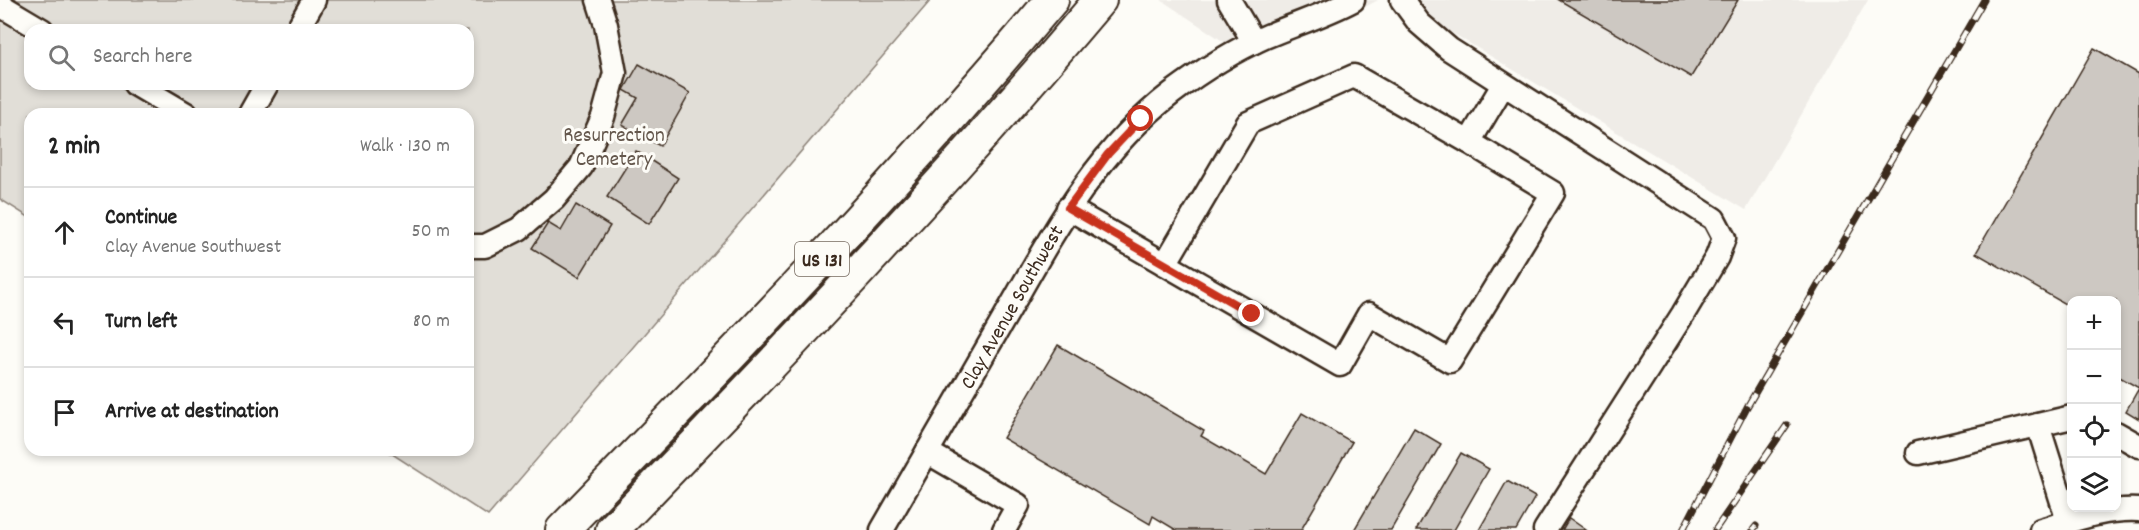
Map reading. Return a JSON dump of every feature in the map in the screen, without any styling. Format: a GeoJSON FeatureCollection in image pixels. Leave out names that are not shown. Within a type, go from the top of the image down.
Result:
{"type":"FeatureCollection","features":[{"type":"Feature","properties":{"kind":"highway","name":"US 131"},"geometry":{"type":"LineString","coordinates":[[572,519],[834,246],[960,107],[1052,0]]}},
{"type":"Feature","properties":{"kind":"highway","name":"US 131"},"geometry":{"type":"LineString","coordinates":[[612,530],[808,326],[936,187],[1100,0]]}},
{"type":"Feature","properties":{"kind":"highway"},"geometry":{"type":"LineString","coordinates":[[625,530],[704,434]]}},
{"type":"Feature","properties":{"kind":"highway"},"geometry":{"type":"LineString","coordinates":[[556,530],[572,519]]}},
{"type":"Feature","properties":{"kind":"street"},"geometry":{"type":"LineString","coordinates":[[300,24],[314,0]]}},
{"type":"Feature","properties":{"kind":"street"},"geometry":{"type":"LineString","coordinates":[[474,246],[485,246],[519,229],[554,199],[581,167],[603,117],[615,73],[606,25],[598,0]]}},
{"type":"Feature","properties":{"kind":"street"},"geometry":{"type":"LineString","coordinates":[[1229,0],[1254,42]]}},
{"type":"Feature","properties":{"kind":"street","name":"Clay Avenue Southwest"},"geometry":{"type":"LineString","coordinates":[[882,530],[1068,208],[1108,154],[1141,119],[1172,93],[1208,68],[1254,42],[1332,11],[1353,0]]}},
{"type":"Feature","properties":{"kind":"street"},"geometry":{"type":"LineString","coordinates":[[1402,0],[1419,23],[1449,49],[1503,86],[1714,219],[1724,238],[1717,257],[1683,314],[1545,530]]}},
{"type":"Feature","properties":{"kind":"street"},"geometry":{"type":"LineString","coordinates":[[0,5],[32,24]]}},
{"type":"Feature","properties":{"kind":"street"},"geometry":{"type":"LineString","coordinates":[[1068,208],[1165,264],[1340,365],[1369,314],[1450,361],[1552,193],[1354,76],[1248,123],[1165,264]]}},
{"type":"Feature","properties":{"kind":"street"},"geometry":{"type":"LineString","coordinates":[[1469,142],[1503,86]]}},
{"type":"Feature","properties":{"kind":"street"},"geometry":{"type":"LineString","coordinates":[[145,90],[176,108]]}},
{"type":"Feature","properties":{"kind":"street"},"geometry":{"type":"LineString","coordinates":[[253,108],[264,90]]}},
{"type":"Feature","properties":{"kind":"street"},"geometry":{"type":"LineString","coordinates":[[1918,453],[2067,418]]}},
{"type":"Feature","properties":{"kind":"street"},"geometry":{"type":"LineString","coordinates":[[2038,425],[2068,521]]}},
{"type":"Feature","properties":{"kind":"street"},"geometry":{"type":"LineString","coordinates":[[2121,436],[2139,446]]}},
{"type":"Feature","properties":{"kind":"street"},"geometry":{"type":"LineString","coordinates":[[927,452],[1018,505],[1004,530]]}},
{"type":"Feature","properties":{"kind":"street"},"geometry":{"type":"LineString","coordinates":[[2042,530],[2102,512],[2121,509],[2139,510]]}},
{"type":"Feature","properties":{"kind":"shaded area"},"geometry":{"type":"Polygon","coordinates":[[[1161,0],[1378,0],[1349,16],[1247,57],[1161,0]]]}},
{"type":"Feature","properties":{"kind":"shaded area"},"geometry":{"type":"Polygon","coordinates":[[[1416,0],[1868,0],[1746,210],[1444,28],[1416,0]]]}},
{"type":"Feature","properties":{"kind":"green space","name":"Resurrection Cemetery"},"geometry":{"type":"Polygon","coordinates":[[[0,0],[931,0],[488,516],[395,456],[474,456],[474,108],[24,108],[24,214],[0,199],[0,0]]]}},
{"type":"Feature","properties":{"kind":"building"},"geometry":{"type":"Polygon","coordinates":[[[1559,0],[1738,0],[1691,77],[1559,0]]]}},
{"type":"Feature","properties":{"kind":"building"},"geometry":{"type":"Polygon","coordinates":[[[2094,48],[2139,74],[2139,388],[2121,378],[2121,296],[2067,296],[2067,305],[1976,253],[2094,48]]]}},
{"type":"Feature","properties":{"kind":"building"},"geometry":{"type":"Polygon","coordinates":[[[639,64],[690,93],[660,146],[622,125],[638,98],[624,90],[639,64]]]}},
{"type":"Feature","properties":{"kind":"building"},"geometry":{"type":"Polygon","coordinates":[[[636,151],[678,178],[649,224],[607,197],[636,151]]]}},
{"type":"Feature","properties":{"kind":"building"},"geometry":{"type":"Polygon","coordinates":[[[576,205],[610,226],[579,277],[532,248],[548,223],[561,231],[576,205]]]}},
{"type":"Feature","properties":{"kind":"building"},"geometry":{"type":"Polygon","coordinates":[[[1058,345],[1204,431],[1201,436],[1266,474],[1302,413],[1352,442],[1301,530],[1176,530],[1153,516],[1150,524],[1003,438],[1058,345]]]}},
{"type":"Feature","properties":{"kind":"building"},"geometry":{"type":"Polygon","coordinates":[[[2139,388],[2139,419],[2126,411],[2139,388]]]}},
{"type":"Feature","properties":{"kind":"building"},"geometry":{"type":"Polygon","coordinates":[[[1414,428],[1441,444],[1391,530],[1354,530],[1414,428]]]}},
{"type":"Feature","properties":{"kind":"building"},"geometry":{"type":"Polygon","coordinates":[[[1461,453],[1489,469],[1454,530],[1416,530],[1461,453]]]}},
{"type":"Feature","properties":{"kind":"building"},"geometry":{"type":"Polygon","coordinates":[[[1507,481],[1535,497],[1516,530],[1479,530],[1507,481]]]}},
{"type":"Feature","properties":{"kind":"building"},"geometry":{"type":"Polygon","coordinates":[[[1569,518],[1586,530],[1562,530],[1569,518]]]}},
{"type":"Feature","properties":{"kind":"railway"},"geometry":{"type":"LineString","coordinates":[[1683,530],[1747,407],[1984,0]]}},
{"type":"Feature","properties":{"kind":"railway"},"geometry":{"type":"LineString","coordinates":[[1715,530],[1787,425]]}},
{"type":"Feature","properties":{"kind":"railway"},"geometry":{"type":"LineString","coordinates":[[1753,530],[1756,526]]}},
{"type":"Feature","properties":{"kind":"route"},"geometry":{"type":"LineString","coordinates":[[1141,119],[1108,154],[1068,208],[1252,314]]}}]}
